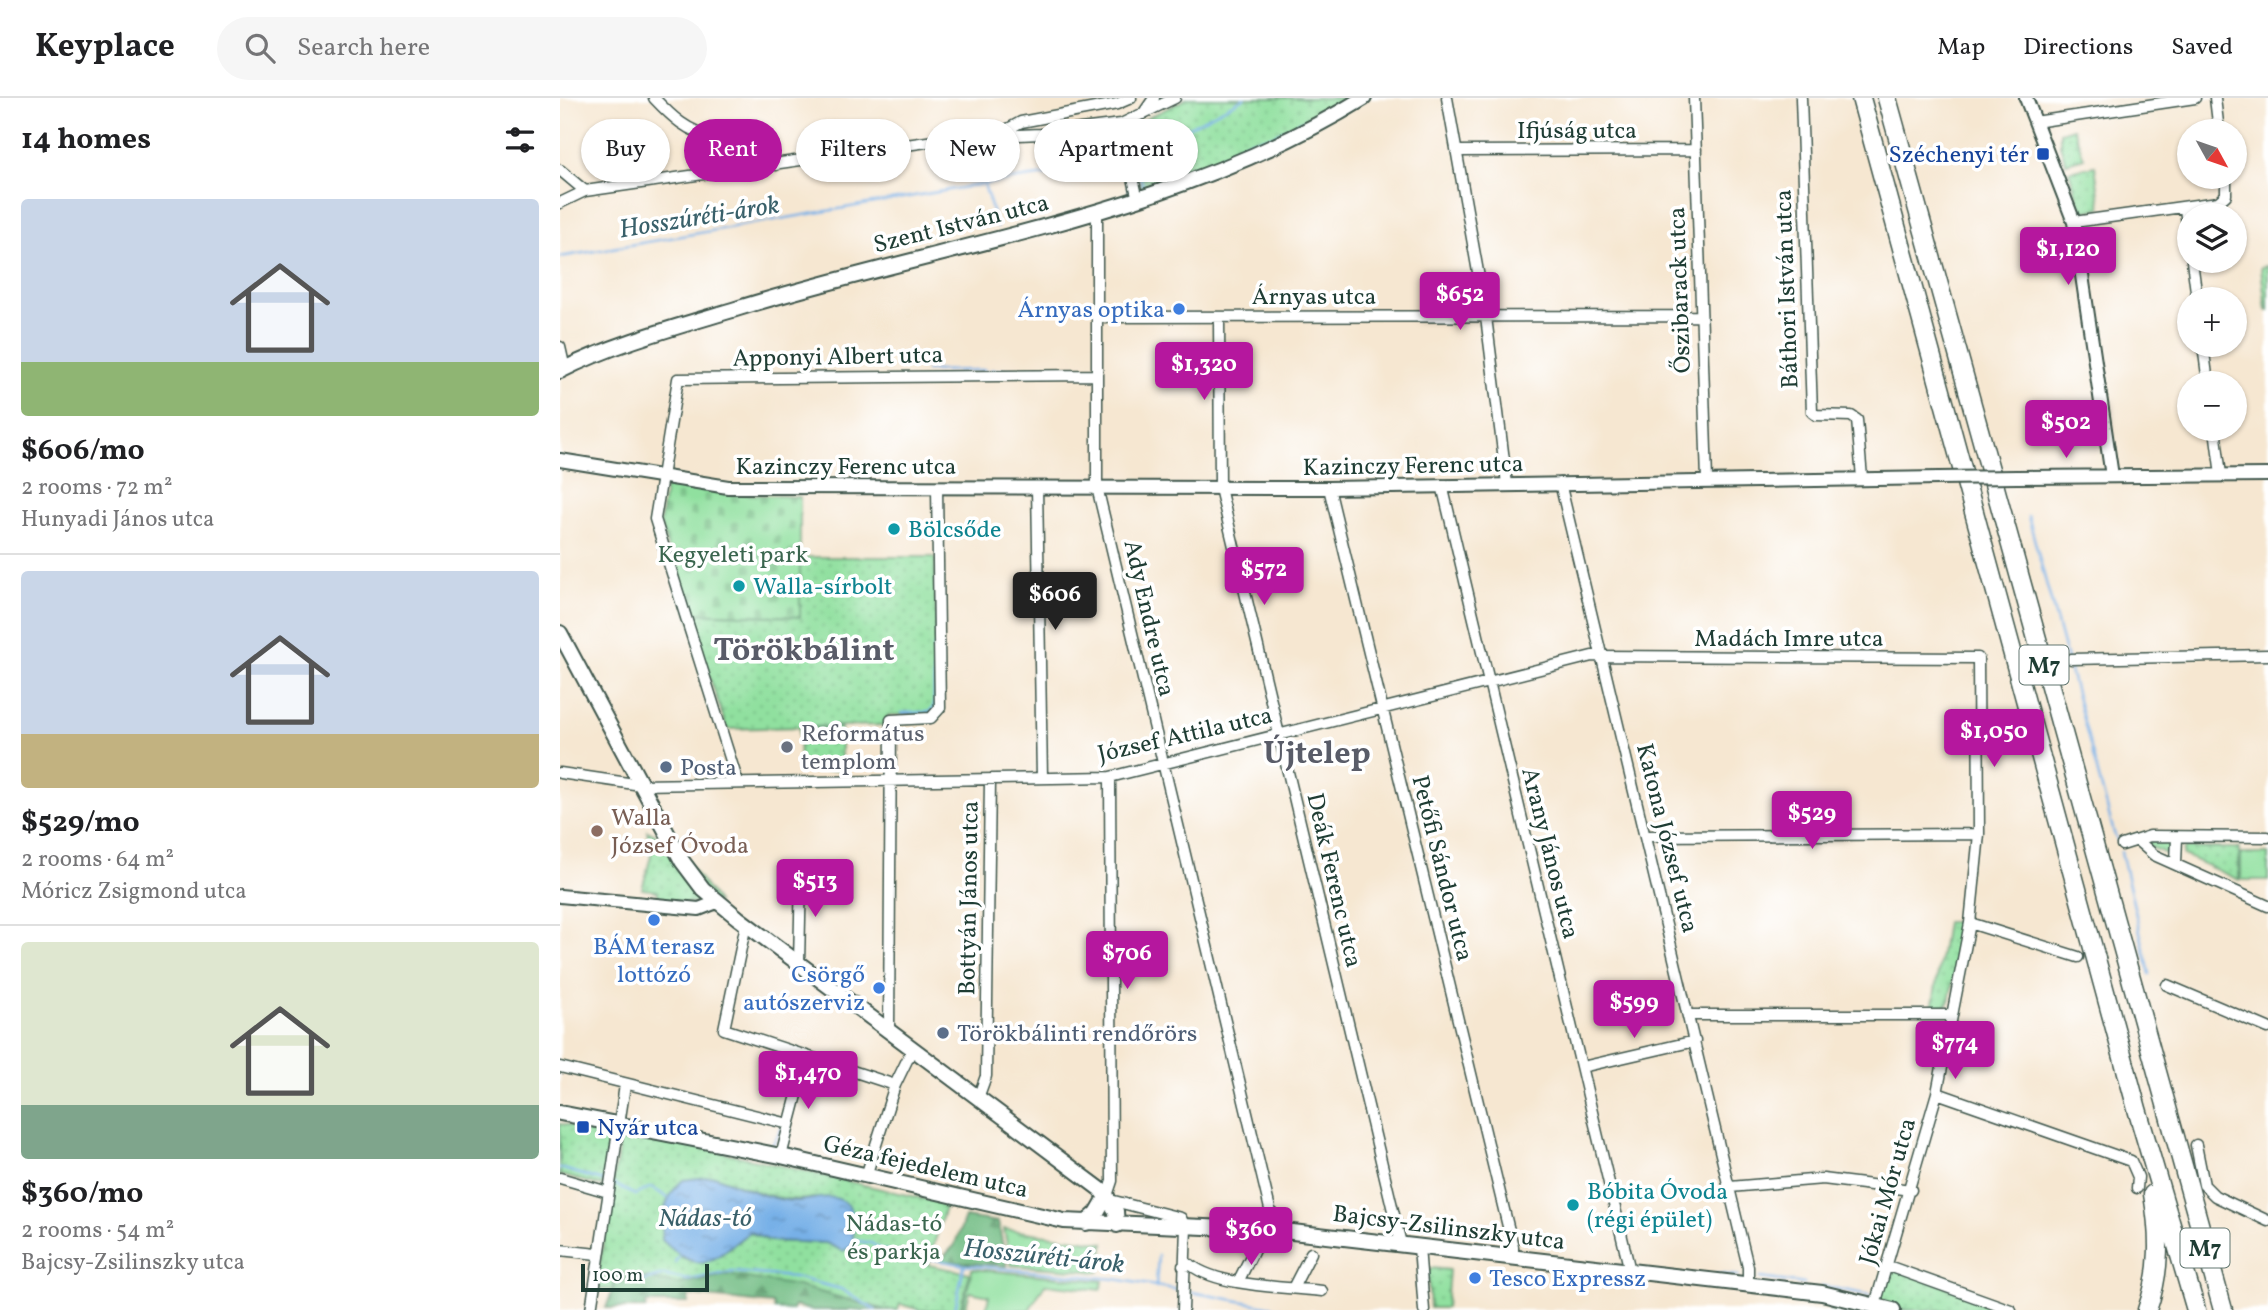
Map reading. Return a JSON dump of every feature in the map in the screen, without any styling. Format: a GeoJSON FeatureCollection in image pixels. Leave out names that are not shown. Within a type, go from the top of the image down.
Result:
{"type":"FeatureCollection","features":[{"type":"Feature","properties":{"kind":"highway"},"geometry":{"type":"LineString","coordinates":[[1855,98],[1881,168]]}},
{"type":"Feature","properties":{"kind":"highway","name":"M7"},"geometry":{"type":"LineString","coordinates":[[1861,98],[2137,1108],[2196,1310]]}},
{"type":"Feature","properties":{"kind":"highway","name":"M7"},"geometry":{"type":"LineString","coordinates":[[1887,98],[2223,1310]]}},
{"type":"Feature","properties":{"kind":"highway"},"geometry":{"type":"LineString","coordinates":[[2137,1108],[2137,1133],[2150,1177],[2158,1235],[2158,1271],[2147,1310]]}},
{"type":"Feature","properties":{"kind":"highway"},"geometry":{"type":"LineString","coordinates":[[2187,1185],[2205,1222],[2233,1310]]}},
{"type":"Feature","properties":{"kind":"main road","name":"Szent István utca"},"geometry":{"type":"LineString","coordinates":[[563,370],[603,353],[806,287],[1138,200],[1230,165],[1364,98]]}},
{"type":"Feature","properties":{"kind":"main road"},"geometry":{"type":"LineString","coordinates":[[560,633],[682,861],[703,888],[717,902],[1109,1198],[1116,1211],[1117,1226]]}},
{"type":"Feature","properties":{"kind":"main road","name":"Géza fejedelem utca"},"geometry":{"type":"LineString","coordinates":[[560,1113],[781,1156],[1064,1221],[1117,1226]]}},
{"type":"Feature","properties":{"kind":"main road"},"geometry":{"type":"LineString","coordinates":[[1086,1223],[1109,1198]]}},
{"type":"Feature","properties":{"kind":"main road","name":"Bajcsy-Zsilinszky utca"},"geometry":{"type":"LineString","coordinates":[[1117,1226],[1275,1230],[1822,1293],[1893,1310]]}},
{"type":"Feature","properties":{"kind":"street"},"geometry":{"type":"LineString","coordinates":[[654,98],[684,125]]}},
{"type":"Feature","properties":{"kind":"street"},"geometry":{"type":"LineString","coordinates":[[1020,123],[1116,104],[1131,98]]}},
{"type":"Feature","properties":{"kind":"street"},"geometry":{"type":"LineString","coordinates":[[1143,114],[1154,98]]}},
{"type":"Feature","properties":{"kind":"street"},"geometry":{"type":"LineString","coordinates":[[1132,119],[1175,98]]}},
{"type":"Feature","properties":{"kind":"street"},"geometry":{"type":"LineString","coordinates":[[1447,98],[1486,317],[1507,484]]}},
{"type":"Feature","properties":{"kind":"street","name":"Őszibarack utca"},"geometry":{"type":"LineString","coordinates":[[1695,98],[1707,480]]}},
{"type":"Feature","properties":{"kind":"street","name":"Báthori István utca"},"geometry":{"type":"LineString","coordinates":[[1801,98],[1812,412],[1816,415],[1855,417],[1859,423],[1862,478]]}},
{"type":"Feature","properties":{"kind":"street"},"geometry":{"type":"LineString","coordinates":[[2026,98],[2074,222],[2112,476]]}},
{"type":"Feature","properties":{"kind":"street"},"geometry":{"type":"LineString","coordinates":[[2035,122],[2194,98]]}},
{"type":"Feature","properties":{"kind":"street"},"geometry":{"type":"LineString","coordinates":[[2215,98],[2218,119]]}},
{"type":"Feature","properties":{"kind":"street"},"geometry":{"type":"LineString","coordinates":[[782,164],[925,143]]}},
{"type":"Feature","properties":{"kind":"street","name":"Ifjúság utca"},"geometry":{"type":"LineString","coordinates":[[1457,151],[1696,150]]}},
{"type":"Feature","properties":{"kind":"street"},"geometry":{"type":"LineString","coordinates":[[560,170],[585,191]]}},
{"type":"Feature","properties":{"kind":"street"},"geometry":{"type":"LineString","coordinates":[[560,203],[585,191],[684,178]]}},
{"type":"Feature","properties":{"kind":"street"},"geometry":{"type":"LineString","coordinates":[[1134,182],[1138,200]]}},
{"type":"Feature","properties":{"kind":"street"},"geometry":{"type":"LineString","coordinates":[[2212,203],[2225,198],[2227,189]]}},
{"type":"Feature","properties":{"kind":"street"},"geometry":{"type":"LineString","coordinates":[[2074,222],[2177,209]]}},
{"type":"Feature","properties":{"kind":"street","name":"Ady Endre utca"},"geometry":{"type":"LineString","coordinates":[[1097,212],[1097,487],[1275,1230]]}},
{"type":"Feature","properties":{"kind":"street","name":"Árnyas utca"},"geometry":{"type":"LineString","coordinates":[[1096,317],[1701,316]]}},
{"type":"Feature","properties":{"kind":"street","name":"Deák Ferenc utca"},"geometry":{"type":"LineString","coordinates":[[1219,317],[1220,488],[1401,1244]]}},
{"type":"Feature","properties":{"kind":"street"},"geometry":{"type":"LineString","coordinates":[[560,347],[563,370]]}},
{"type":"Feature","properties":{"kind":"street","name":"Apponyi Albert utca"},"geometry":{"type":"LineString","coordinates":[[661,476],[678,379],[1096,375]]}},
{"type":"Feature","properties":{"kind":"street"},"geometry":{"type":"LineString","coordinates":[[2217,441],[2221,475]]}},
{"type":"Feature","properties":{"kind":"street","name":"Kazinczy Ferenc utca"},"geometry":{"type":"LineString","coordinates":[[560,460],[728,488],[1329,488],[1707,480],[2268,475]]}},
{"type":"Feature","properties":{"kind":"street"},"geometry":{"type":"LineString","coordinates":[[661,476],[656,524],[738,783]]}},
{"type":"Feature","properties":{"kind":"street","name":"Katona József utca"},"geometry":{"type":"LineString","coordinates":[[1560,483],[1690,1015],[1749,1271],[1748,1285]]}},
{"type":"Feature","properties":{"kind":"street","name":"Arany János utca"},"geometry":{"type":"LineString","coordinates":[[1442,485],[1630,1271]]}},
{"type":"Feature","properties":{"kind":"street"},"geometry":{"type":"LineString","coordinates":[[889,1031],[891,720],[931,718],[940,708],[937,487]]}},
{"type":"Feature","properties":{"kind":"street"},"geometry":{"type":"LineString","coordinates":[[1037,487],[1042,778]]}},
{"type":"Feature","properties":{"kind":"street","name":"Petőfi Sándor utca"},"geometry":{"type":"LineString","coordinates":[[1329,488],[1504,1208],[1513,1258]]}},
{"type":"Feature","properties":{"kind":"street"},"geometry":{"type":"LineString","coordinates":[[2071,659],[2268,655]]}},
{"type":"Feature","properties":{"kind":"street","name":"József Attila utca"},"geometry":{"type":"LineString","coordinates":[[560,773],[641,785],[1110,777],[1488,681],[1592,656],[1601,657]]}},
{"type":"Feature","properties":{"kind":"street","name":"Madách Imre utca"},"geometry":{"type":"LineString","coordinates":[[1601,657],[1978,658]]}},
{"type":"Feature","properties":{"kind":"street","name":"Jókai Mór utca"},"geometry":{"type":"LineString","coordinates":[[1875,1306],[1912,1190],[1937,1093],[1970,923],[1979,834],[1978,658]]}},
{"type":"Feature","properties":{"kind":"street"},"geometry":{"type":"LineString","coordinates":[[1110,777],[1112,1181],[1109,1198],[1181,1218],[1185,1227],[1183,1305]]}},
{"type":"Feature","properties":{"kind":"street","name":"Bottyán János utca"},"geometry":{"type":"LineString","coordinates":[[978,1098],[986,1076],[990,780]]}},
{"type":"Feature","properties":{"kind":"street"},"geometry":{"type":"LineString","coordinates":[[1646,836],[1979,834]]}},
{"type":"Feature","properties":{"kind":"street"},"geometry":{"type":"LineString","coordinates":[[2122,845],[2150,836],[2268,837]]}},
{"type":"Feature","properties":{"kind":"street"},"geometry":{"type":"LineString","coordinates":[[2176,863],[2177,838]]}},
{"type":"Feature","properties":{"kind":"street"},"geometry":{"type":"LineString","coordinates":[[2137,841],[2148,851],[2268,906]]}},
{"type":"Feature","properties":{"kind":"street"},"geometry":{"type":"LineString","coordinates":[[799,963],[801,874]]}},
{"type":"Feature","properties":{"kind":"street"},"geometry":{"type":"LineString","coordinates":[[560,896],[699,909],[717,902]]}},
{"type":"Feature","properties":{"kind":"street"},"geometry":{"type":"LineString","coordinates":[[1970,923],[2078,957]]}},
{"type":"Feature","properties":{"kind":"street"},"geometry":{"type":"LineString","coordinates":[[746,924],[724,1029],[895,1085]]}},
{"type":"Feature","properties":{"kind":"street"},"geometry":{"type":"LineString","coordinates":[[2168,985],[2268,1028]]}},
{"type":"Feature","properties":{"kind":"street"},"geometry":{"type":"LineString","coordinates":[[1690,1015],[1951,1014]]}},
{"type":"Feature","properties":{"kind":"street"},"geometry":{"type":"LineString","coordinates":[[1582,1068],[1695,1041]]}},
{"type":"Feature","properties":{"kind":"street"},"geometry":{"type":"LineString","coordinates":[[866,1176],[895,1085],[913,1048]]}},
{"type":"Feature","properties":{"kind":"street"},"geometry":{"type":"LineString","coordinates":[[781,1156],[807,1058]]}},
{"type":"Feature","properties":{"kind":"street"},"geometry":{"type":"LineString","coordinates":[[560,1067],[789,1124]]}},
{"type":"Feature","properties":{"kind":"street"},"geometry":{"type":"LineString","coordinates":[[591,1310],[597,1254],[625,1085]]}},
{"type":"Feature","properties":{"kind":"street"},"geometry":{"type":"LineString","coordinates":[[1937,1093],[2131,1161],[2138,1177],[2137,1188]]}},
{"type":"Feature","properties":{"kind":"street"},"geometry":{"type":"LineString","coordinates":[[2196,1145],[2204,1185],[2215,1196],[2268,1221]]}},
{"type":"Feature","properties":{"kind":"street"},"geometry":{"type":"LineString","coordinates":[[560,1178],[608,1191]]}},
{"type":"Feature","properties":{"kind":"street"},"geometry":{"type":"LineString","coordinates":[[1730,1187],[1823,1179],[1912,1190]]}},
{"type":"Feature","properties":{"kind":"street"},"geometry":{"type":"LineString","coordinates":[[1419,1247],[1424,1310]]}},
{"type":"Feature","properties":{"kind":"street"},"geometry":{"type":"LineString","coordinates":[[1238,1280],[1255,1248]]}},
{"type":"Feature","properties":{"kind":"street"},"geometry":{"type":"LineString","coordinates":[[560,1250],[597,1254]]}},
{"type":"Feature","properties":{"kind":"street"},"geometry":{"type":"LineString","coordinates":[[1293,1288],[1311,1253]]}},
{"type":"Feature","properties":{"kind":"street"},"geometry":{"type":"LineString","coordinates":[[1183,1266],[1191,1265],[1201,1273],[1238,1280],[1322,1291]]}},
{"type":"Feature","properties":{"kind":"street"},"geometry":{"type":"LineString","coordinates":[[1888,1266],[2011,1310]]}},
{"type":"Feature","properties":{"kind":"green space"},"geometry":{"type":"Polygon","coordinates":[[[1188,98],[1357,98],[1269,141],[1231,154],[1216,166],[1198,172],[1198,119],[1145,119],[1188,98]]]}},
{"type":"Feature","properties":{"kind":"green space"},"geometry":{"type":"Polygon","coordinates":[[[2073,128],[2084,158],[2066,163],[2060,145],[2060,132],[2073,128]]]}},
{"type":"Feature","properties":{"kind":"green space"},"geometry":{"type":"Polygon","coordinates":[[[2095,166],[2101,208],[2082,212],[2069,171],[2095,166]]]}},
{"type":"Feature","properties":{"kind":"green space"},"geometry":{"type":"Polygon","coordinates":[[[1140,182],[1169,182],[1142,191],[1140,182]]]}},
{"type":"Feature","properties":{"kind":"green space"},"geometry":{"type":"Polygon","coordinates":[[[2268,266],[2268,310],[2266,310],[2261,267],[2268,266]]]}},
{"type":"Feature","properties":{"kind":"green space","name":"Kegyeleti park"},"geometry":{"type":"Polygon","coordinates":[[[666,483],[724,493],[800,497],[800,617],[688,613],[660,523],[666,483]]]}},
{"type":"Feature","properties":{"kind":"green space"},"geometry":{"type":"Polygon","coordinates":[[[800,557],[935,557],[937,707],[928,715],[888,715],[888,725],[727,729],[688,613],[800,617],[800,557]]]}},
{"type":"Feature","properties":{"kind":"green space"},"geometry":{"type":"Polygon","coordinates":[[[799,728],[841,728],[841,770],[800,771],[799,728]]]}},
{"type":"Feature","properties":{"kind":"green space"},"geometry":{"type":"Polygon","coordinates":[[[647,831],[672,842],[717,902],[657,904],[658,891],[642,889],[651,856],[647,831]]]}},
{"type":"Feature","properties":{"kind":"green space"},"geometry":{"type":"Polygon","coordinates":[[[2147,840],[2172,840],[2172,857],[2145,844],[2147,840]]]}},
{"type":"Feature","properties":{"kind":"green space"},"geometry":{"type":"Polygon","coordinates":[[[2184,848],[2239,848],[2239,880],[2183,855],[2184,848]]]}},
{"type":"Feature","properties":{"kind":"green space"},"geometry":{"type":"Polygon","coordinates":[[[2241,854],[2268,854],[2268,880],[2241,880],[2241,854]]]}},
{"type":"Feature","properties":{"kind":"green space"},"geometry":{"type":"Polygon","coordinates":[[[1946,922],[1965,922],[1949,1001],[1942,1010],[1932,1010],[1946,922]]]}},
{"type":"Feature","properties":{"kind":"green space"},"geometry":{"type":"Polygon","coordinates":[[[560,1124],[607,1130],[610,1135],[602,1186],[560,1175],[560,1124]]]}},
{"type":"Feature","properties":{"kind":"green space","name":"Nádas-tó és parkja"},"geometry":{"type":"Polygon","coordinates":[[[622,1129],[946,1204],[928,1265],[970,1273],[960,1310],[920,1310],[900,1304],[898,1310],[886,1310],[798,1286],[727,1275],[679,1284],[619,1273],[612,1290],[596,1289],[622,1129]],[[714,1176],[679,1256],[701,1262],[710,1260],[725,1252],[749,1232],[770,1241],[826,1243],[843,1251],[852,1246],[854,1228],[814,1198],[801,1200],[776,1197],[714,1176]]]}},
{"type":"Feature","properties":{"kind":"green space"},"geometry":{"type":"Polygon","coordinates":[[[965,1217],[998,1222],[1007,1266],[939,1261],[954,1246],[965,1217]]]}},
{"type":"Feature","properties":{"kind":"green space"},"geometry":{"type":"Polygon","coordinates":[[[1004,1229],[1104,1243],[1099,1272],[1011,1265],[1004,1229]]]}},
{"type":"Feature","properties":{"kind":"green space"},"geometry":{"type":"Polygon","coordinates":[[[1888,1266],[2011,1310],[1830,1310],[1831,1307],[1875,1305],[1888,1266]]]}},
{"type":"Feature","properties":{"kind":"green space"},"geometry":{"type":"Polygon","coordinates":[[[1431,1268],[1449,1270],[1446,1308],[1430,1308],[1428,1274],[1431,1268]]]}},
{"type":"Feature","properties":{"kind":"green space"},"geometry":{"type":"Polygon","coordinates":[[[972,1269],[1103,1281],[1101,1290],[1045,1284],[1029,1310],[986,1310],[989,1296],[970,1292],[965,1310],[962,1310],[972,1269]]]}},
{"type":"Feature","properties":{"kind":"green space"},"geometry":{"type":"Polygon","coordinates":[[[619,1273],[679,1284],[727,1274],[798,1286],[886,1310],[811,1310],[794,1306],[792,1310],[774,1309],[773,1304],[689,1295],[688,1303],[646,1303],[646,1308],[606,1308],[619,1273]]]}},
{"type":"Feature","properties":{"kind":"water","name":"Nádas-tó"},"geometry":{"type":"Polygon","coordinates":[[[714,1176],[783,1200],[800,1201],[827,1197],[841,1200],[853,1213],[852,1246],[843,1251],[826,1243],[770,1241],[750,1232],[708,1261],[698,1263],[688,1260],[662,1240],[665,1207],[683,1180],[714,1176]]]}},
{"type":"Feature","properties":{"kind":"waterway","name":"Hosszúréti-árok"},"geometry":{"type":"LineString","coordinates":[[1198,122],[1244,98]]}},
{"type":"Feature","properties":{"kind":"waterway"},"geometry":{"type":"LineString","coordinates":[[1296,124],[1323,113]]}},
{"type":"Feature","properties":{"kind":"waterway"},"geometry":{"type":"LineString","coordinates":[[1250,141],[1273,136],[1289,128]]}},
{"type":"Feature","properties":{"kind":"waterway"},"geometry":{"type":"LineString","coordinates":[[1232,150],[1247,142]]}},
{"type":"Feature","properties":{"kind":"waterway"},"geometry":{"type":"LineString","coordinates":[[1215,164],[1222,156]]}},
{"type":"Feature","properties":{"kind":"waterway","name":"Hosszúréti-árok"},"geometry":{"type":"LineString","coordinates":[[560,257],[1034,177]]}},
{"type":"Feature","properties":{"kind":"waterway"},"geometry":{"type":"LineString","coordinates":[[1128,182],[1130,194]]}},
{"type":"Feature","properties":{"kind":"waterway"},"geometry":{"type":"LineString","coordinates":[[984,184],[997,227]]}},
{"type":"Feature","properties":{"kind":"waterway"},"geometry":{"type":"LineString","coordinates":[[926,371],[985,370]]}},
{"type":"Feature","properties":{"kind":"waterway"},"geometry":{"type":"LineString","coordinates":[[991,370],[1007,370]]}},
{"type":"Feature","properties":{"kind":"waterway"},"geometry":{"type":"LineString","coordinates":[[2028,516],[2114,833],[2119,843]]}},
{"type":"Feature","properties":{"kind":"waterway"},"geometry":{"type":"LineString","coordinates":[[902,713],[929,712],[934,707],[934,646]]}},
{"type":"Feature","properties":{"kind":"waterway"},"geometry":{"type":"LineString","coordinates":[[2121,852],[2150,974]]}},
{"type":"Feature","properties":{"kind":"waterway"},"geometry":{"type":"LineString","coordinates":[[766,1145],[771,1147],[783,1126]]}},
{"type":"Feature","properties":{"kind":"waterway","name":"Hosszúréti-árok"},"geometry":{"type":"LineString","coordinates":[[560,1168],[607,1182]]}},
{"type":"Feature","properties":{"kind":"waterway","name":"Hosszúréti-árok"},"geometry":{"type":"LineString","coordinates":[[614,1184],[635,1195],[651,1187],[668,1198]]}},
{"type":"Feature","properties":{"kind":"waterway","name":"Hosszúréti-árok"},"geometry":{"type":"LineString","coordinates":[[852,1240],[871,1243],[882,1250],[964,1265],[1115,1279],[1179,1290]]}},
{"type":"Feature","properties":{"kind":"waterway"},"geometry":{"type":"LineString","coordinates":[[1156,1287],[1158,1255]]}},
{"type":"Feature","properties":{"kind":"waterway"},"geometry":{"type":"LineString","coordinates":[[675,1262],[679,1256]]}},
{"type":"Feature","properties":{"kind":"waterway"},"geometry":{"type":"LineString","coordinates":[[955,1310],[964,1265]]}},
{"type":"Feature","properties":{"kind":"waterway"},"geometry":{"type":"LineString","coordinates":[[641,1282],[663,1275],[688,1280],[732,1272],[794,1277],[841,1289],[875,1310]]}},
{"type":"Feature","properties":{"kind":"waterway"},"geometry":{"type":"LineString","coordinates":[[1716,1274],[1739,1276]]}},
{"type":"Feature","properties":{"kind":"waterway"},"geometry":{"type":"LineString","coordinates":[[1760,1278],[1805,1284]]}},
{"type":"Feature","properties":{"kind":"waterway"},"geometry":{"type":"LineString","coordinates":[[1822,1286],[1870,1295]]}},
{"type":"Feature","properties":{"kind":"waterway","name":"Hosszúréti-árok"},"geometry":{"type":"LineString","coordinates":[[1186,1291],[1288,1310]]}},
{"type":"Feature","properties":{"kind":"waterway"},"geometry":{"type":"LineString","coordinates":[[1755,1293],[1842,1305]]}},
{"type":"Feature","properties":{"kind":"place","name":"Széchenyi tér"},"geometry":{"type":"Point","coordinates":[2043,154]}},
{"type":"Feature","properties":{"kind":"place","name":"Árnyas optika"},"geometry":{"type":"Point","coordinates":[1179,309]}},
{"type":"Feature","properties":{"kind":"place","name":"Bölcsőde"},"geometry":{"type":"Point","coordinates":[894,529]}},
{"type":"Feature","properties":{"kind":"place","name":"Walla-sírbolt"},"geometry":{"type":"Point","coordinates":[739,586]}},
{"type":"Feature","properties":{"kind":"place","name":"Református templom"},"geometry":{"type":"Point","coordinates":[787,747]}},
{"type":"Feature","properties":{"kind":"place","name":"Posta"},"geometry":{"type":"Point","coordinates":[666,767]}},
{"type":"Feature","properties":{"kind":"place","name":"Walla József Óvoda"},"geometry":{"type":"Point","coordinates":[597,831]}},
{"type":"Feature","properties":{"kind":"place","name":"BÁM terasz lottózó"},"geometry":{"type":"Point","coordinates":[654,920]}},
{"type":"Feature","properties":{"kind":"place","name":"Csörgő autószerviz"},"geometry":{"type":"Point","coordinates":[879,988]}},
{"type":"Feature","properties":{"kind":"place","name":"Törökbálinti rendőrörs"},"geometry":{"type":"Point","coordinates":[943,1033]}},
{"type":"Feature","properties":{"kind":"place","name":"Nyár utca"},"geometry":{"type":"Point","coordinates":[583,1127]}},
{"type":"Feature","properties":{"kind":"place","name":"Bóbita Óvoda (régi épület)"},"geometry":{"type":"Point","coordinates":[1573,1205]}},
{"type":"Feature","properties":{"kind":"place","name":"Tesco Expressz"},"geometry":{"type":"Point","coordinates":[1475,1278]}},
{"type":"Feature","properties":{"kind":"district","name":"Törökbálint"},"geometry":{"type":"Point","coordinates":[804,649]}},
{"type":"Feature","properties":{"kind":"district","name":"Újtelep"},"geometry":{"type":"Point","coordinates":[1317,752]}}]}
